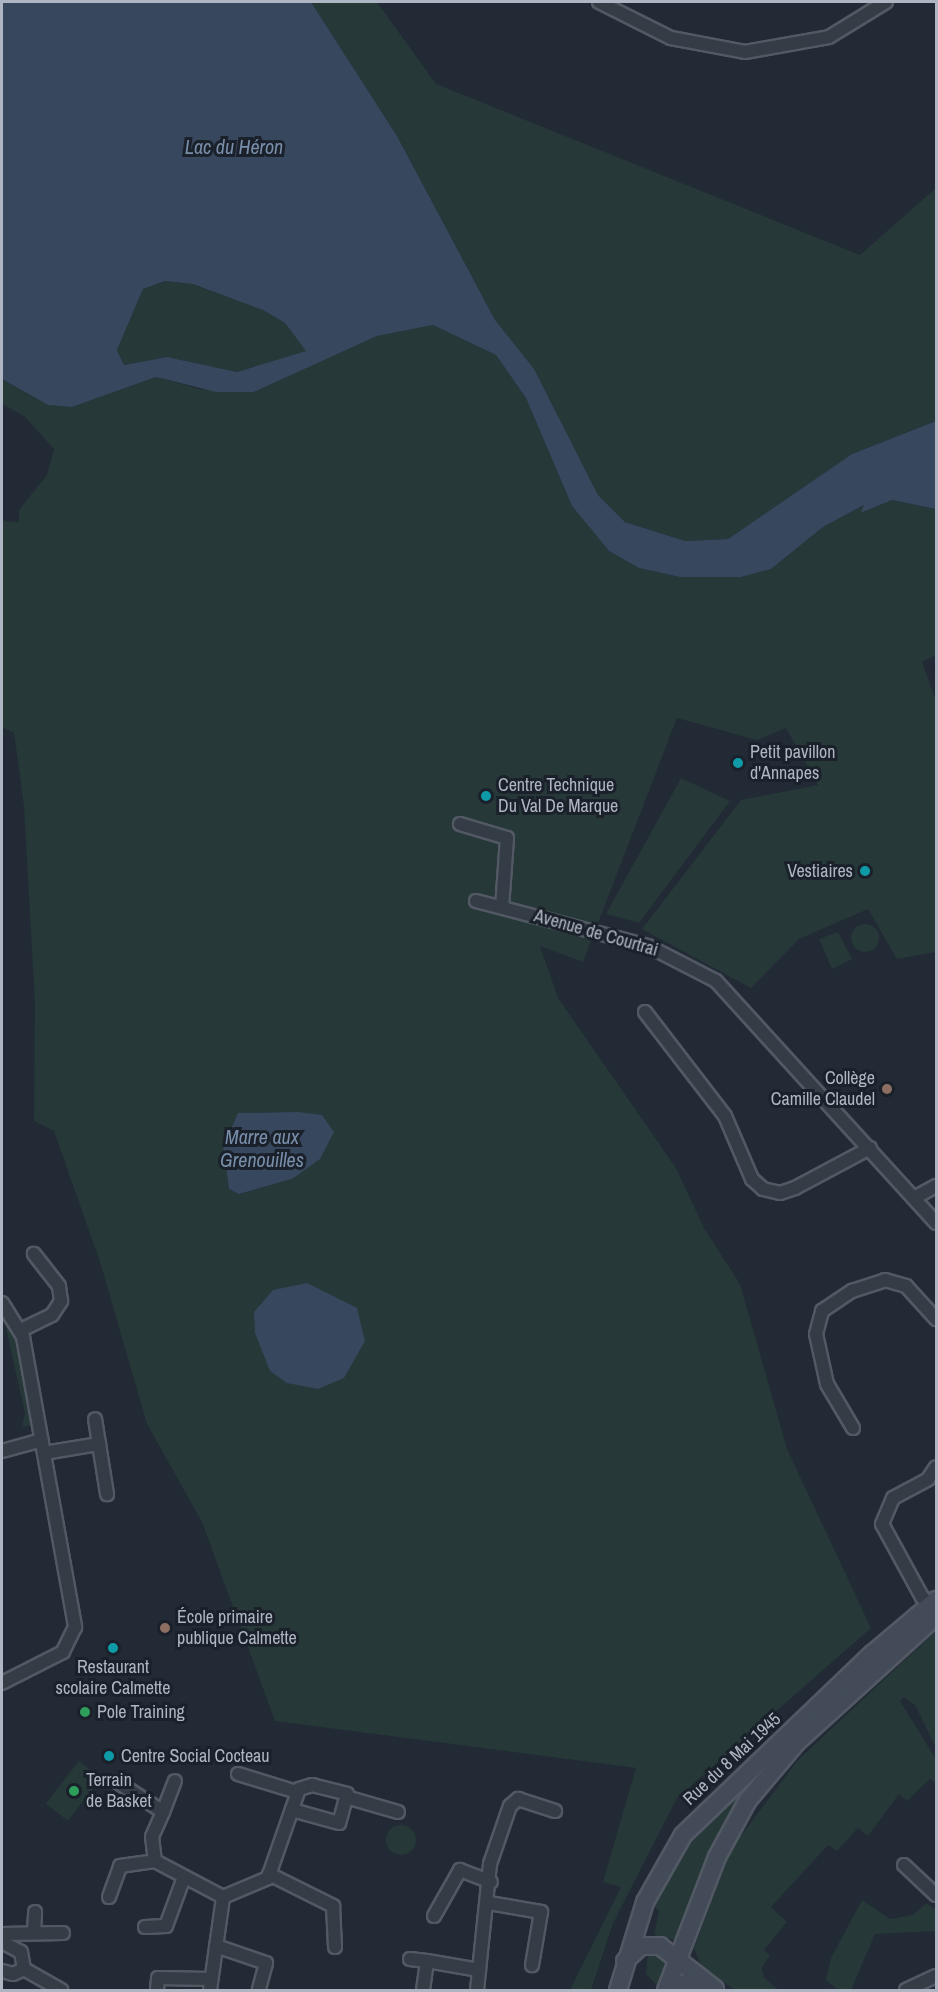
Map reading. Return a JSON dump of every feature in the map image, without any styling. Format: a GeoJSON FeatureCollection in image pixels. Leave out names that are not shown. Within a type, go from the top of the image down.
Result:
{"type":"FeatureCollection","features":[{"type":"Feature","properties":{"kind":"main road","name":"Rue du 8 Mai 1945"},"geometry":{"type":"LineString","coordinates":[[667,1990],[720,1849],[748,1800],[797,1742],[935,1609]]}},
{"type":"Feature","properties":{"kind":"main road","name":"Rue du 8 Mai 1945"},"geometry":{"type":"LineString","coordinates":[[618,1990],[624,1964],[650,1890],[694,1822],[935,1609]]}},
{"type":"Feature","properties":{"kind":"main road"},"geometry":{"type":"LineString","coordinates":[[624,1964],[632,1951],[646,1945],[679,1958],[716,1990]]}},
{"type":"Feature","properties":{"kind":"main road"},"geometry":{"type":"LineString","coordinates":[[667,1990],[695,1982],[716,1990]]}},
{"type":"Feature","properties":{"kind":"street"},"geometry":{"type":"LineString","coordinates":[[599,2],[671,38],[746,52],[829,36],[886,2]]}},
{"type":"Feature","properties":{"kind":"street"},"geometry":{"type":"LineString","coordinates":[[460,824],[507,838],[502,907]]}},
{"type":"Feature","properties":{"kind":"street","name":"Avenue de Courtrai"},"geometry":{"type":"LineString","coordinates":[[476,901],[648,946],[702,972],[744,1008],[936,1223]]}},
{"type":"Feature","properties":{"kind":"street"},"geometry":{"type":"LineString","coordinates":[[645,1011],[725,1116],[752,1179],[763,1189],[780,1193],[795,1188],[870,1148]]}},
{"type":"Feature","properties":{"kind":"street"},"geometry":{"type":"LineString","coordinates":[[914,1198],[936,1186]]}},
{"type":"Feature","properties":{"kind":"street"},"geometry":{"type":"LineString","coordinates":[[21,1330],[52,1315],[61,1301],[59,1286],[34,1254]]}},
{"type":"Feature","properties":{"kind":"street"},"geometry":{"type":"LineString","coordinates":[[853,1428],[827,1384],[816,1334],[822,1311],[852,1291],[885,1280],[906,1287],[936,1319]]}},
{"type":"Feature","properties":{"kind":"street"},"geometry":{"type":"LineString","coordinates":[[2,1303],[21,1330],[74,1634],[58,1656],[2,1683]]}},
{"type":"Feature","properties":{"kind":"street"},"geometry":{"type":"LineString","coordinates":[[95,1419],[108,1494]]}},
{"type":"Feature","properties":{"kind":"street"},"geometry":{"type":"LineString","coordinates":[[2,1451],[42,1440]]}},
{"type":"Feature","properties":{"kind":"street"},"geometry":{"type":"LineString","coordinates":[[44,1453],[99,1444]]}},
{"type":"Feature","properties":{"kind":"street"},"geometry":{"type":"LineString","coordinates":[[935,1609],[882,1524],[893,1498],[928,1479],[936,1467]]}},
{"type":"Feature","properties":{"kind":"street"},"geometry":{"type":"LineString","coordinates":[[238,1774],[297,1792],[312,1785],[398,1812]]}},
{"type":"Feature","properties":{"kind":"street"},"geometry":{"type":"LineString","coordinates":[[116,1781],[163,1812]]}},
{"type":"Feature","properties":{"kind":"street"},"geometry":{"type":"LineString","coordinates":[[155,1861],[152,1838],[175,1781]]}},
{"type":"Feature","properties":{"kind":"street"},"geometry":{"type":"LineString","coordinates":[[223,1898],[270,1874],[297,1792]]}},
{"type":"Feature","properties":{"kind":"street"},"geometry":{"type":"LineString","coordinates":[[292,1810],[339,1823],[346,1797]]}},
{"type":"Feature","properties":{"kind":"street"},"geometry":{"type":"LineString","coordinates":[[477,1990],[489,1903],[490,1864],[512,1802],[555,1811]]}},
{"type":"Feature","properties":{"kind":"street"},"geometry":{"type":"LineString","coordinates":[[109,1898],[120,1866],[155,1861],[223,1898]]}},
{"type":"Feature","properties":{"kind":"street"},"geometry":{"type":"LineString","coordinates":[[904,1865],[936,1895]]}},
{"type":"Feature","properties":{"kind":"street"},"geometry":{"type":"LineString","coordinates":[[434,1916],[460,1870],[491,1882]]}},
{"type":"Feature","properties":{"kind":"street"},"geometry":{"type":"LineString","coordinates":[[270,1874],[333,1906],[335,1947]]}},
{"type":"Feature","properties":{"kind":"street"},"geometry":{"type":"LineString","coordinates":[[145,1927],[166,1926],[184,1877]]}},
{"type":"Feature","properties":{"kind":"street"},"geometry":{"type":"LineString","coordinates":[[157,1990],[158,1978],[209,1985],[223,1898]]}},
{"type":"Feature","properties":{"kind":"street"},"geometry":{"type":"LineString","coordinates":[[489,1903],[541,1912],[532,1965]]}},
{"type":"Feature","properties":{"kind":"street"},"geometry":{"type":"LineString","coordinates":[[34,1934],[35,1912]]}},
{"type":"Feature","properties":{"kind":"street"},"geometry":{"type":"LineString","coordinates":[[2,1943],[34,1934],[63,1933]]}},
{"type":"Feature","properties":{"kind":"street"},"geometry":{"type":"LineString","coordinates":[[2,1943],[21,1952],[24,1969]]}},
{"type":"Feature","properties":{"kind":"street"},"geometry":{"type":"LineString","coordinates":[[216,1946],[266,1963],[259,1990]]}},
{"type":"Feature","properties":{"kind":"street"},"geometry":{"type":"LineString","coordinates":[[410,1959],[479,1970]]}},
{"type":"Feature","properties":{"kind":"street"},"geometry":{"type":"LineString","coordinates":[[423,1990],[427,1961]]}},
{"type":"Feature","properties":{"kind":"street"},"geometry":{"type":"LineString","coordinates":[[2,1971],[13,1974],[24,1969]]}},
{"type":"Feature","properties":{"kind":"street"},"geometry":{"type":"LineString","coordinates":[[24,1969],[61,1990]]}},
{"type":"Feature","properties":{"kind":"street"},"geometry":{"type":"LineString","coordinates":[[906,1990],[922,1987],[936,1976]]}},
{"type":"Feature","properties":{"kind":"shaded area"},"geometry":{"type":"Polygon","coordinates":[[[311,2],[377,2],[436,84],[860,255],[936,188],[936,421],[852,454],[728,539],[685,541],[625,522],[598,495],[534,370],[495,320],[397,136],[311,2]]]}},
{"type":"Feature","properties":{"kind":"shaded area"},"geometry":{"type":"Polygon","coordinates":[[[165,281],[193,284],[263,310],[285,323],[307,351],[237,372],[167,357],[124,365],[117,350],[143,289],[165,281]]]}},
{"type":"Feature","properties":{"kind":"shaded area"},"geometry":{"type":"Polygon","coordinates":[[[433,325],[496,355],[526,398],[572,506],[609,551],[639,568],[680,577],[741,577],[771,569],[823,527],[865,505],[862,513],[892,500],[936,509],[936,655],[922,662],[936,701],[936,952],[897,959],[868,909],[799,939],[751,988],[642,929],[741,800],[818,785],[786,728],[757,740],[677,718],[583,962],[540,946],[558,998],[676,1168],[704,1228],[740,1284],[787,1449],[871,1628],[677,1798],[613,1923],[591,1990],[570,1990],[621,1887],[603,1882],[636,1768],[275,1721],[202,1522],[147,1424],[101,1265],[54,1131],[34,1121],[35,1003],[24,806],[14,733],[2,727],[2,521],[19,522],[19,510],[47,475],[54,449],[24,416],[2,404],[2,379],[48,405],[72,407],[156,377],[199,389],[254,392],[377,336],[433,325]],[[261,1112],[228,1133],[223,1147],[229,1189],[240,1194],[292,1179],[284,1113],[261,1112]]]}},
{"type":"Feature","properties":{"kind":"shaded area"},"geometry":{"type":"Polygon","coordinates":[[[681,778],[730,801],[639,923],[606,914],[681,778]]]}},
{"type":"Feature","properties":{"kind":"shaded area"},"geometry":{"type":"Polygon","coordinates":[[[865,924],[875,928],[879,938],[875,948],[865,952],[855,948],[851,938],[855,928],[865,924]]]}},
{"type":"Feature","properties":{"kind":"shaded area"},"geometry":{"type":"Polygon","coordinates":[[[838,932],[852,959],[832,969],[819,939],[838,932]]]}},
{"type":"Feature","properties":{"kind":"shaded area"},"geometry":{"type":"Polygon","coordinates":[[[2,1310],[15,1332],[33,1425],[22,1427],[25,1413],[2,1310]]]}},
{"type":"Feature","properties":{"kind":"shaded area"},"geometry":{"type":"Polygon","coordinates":[[[936,1631],[936,1748],[915,1705],[904,1697],[900,1701],[936,1759],[936,1783],[930,1779],[907,1801],[899,1794],[868,1836],[858,1828],[837,1851],[828,1845],[771,1907],[787,1922],[764,1950],[770,1955],[762,1968],[764,1977],[778,1990],[735,1990],[702,1967],[694,1948],[731,1849],[797,1761],[936,1631]]]}},
{"type":"Feature","properties":{"kind":"shaded area"},"geometry":{"type":"Polygon","coordinates":[[[790,1737],[760,1777],[680,1941],[654,1935],[659,1911],[651,1902],[682,1844],[790,1737]]]}},
{"type":"Feature","properties":{"kind":"shaded area","name":"Terrain de Basket"},"geometry":{"type":"Polygon","coordinates":[[[79,1761],[101,1778],[68,1821],[46,1804],[79,1761]]]}},
{"type":"Feature","properties":{"kind":"shaded area"},"geometry":{"type":"Polygon","coordinates":[[[401,1825],[412,1829],[416,1840],[412,1851],[401,1855],[390,1851],[386,1840],[390,1829],[401,1825]]]}},
{"type":"Feature","properties":{"kind":"shaded area"},"geometry":{"type":"Polygon","coordinates":[[[862,1900],[890,1919],[913,1915],[926,1903],[936,1910],[936,1931],[875,1934],[851,1990],[838,1990],[826,1980],[831,1958],[862,1900]]]}},
{"type":"Feature","properties":{"kind":"shaded area"},"geometry":{"type":"Polygon","coordinates":[[[648,1949],[673,1960],[661,1990],[646,1974],[648,1949]]]}},
{"type":"Feature","properties":{"kind":"water","name":"Lac du Héron"},"geometry":{"type":"Polygon","coordinates":[[[2,2],[311,2],[397,136],[495,320],[534,369],[598,495],[625,522],[685,541],[728,539],[852,454],[936,421],[936,509],[892,500],[861,513],[864,505],[823,527],[771,569],[741,577],[680,577],[639,568],[609,551],[572,506],[526,398],[496,355],[433,325],[377,336],[254,392],[216,392],[156,377],[72,407],[48,405],[2,379],[2,2]],[[165,281],[143,289],[117,350],[124,365],[167,357],[237,372],[306,351],[285,323],[263,310],[193,284],[165,281]]]}},
{"type":"Feature","properties":{"kind":"water","name":"Marre aux Grenouilles"},"geometry":{"type":"Polygon","coordinates":[[[298,1112],[322,1115],[334,1132],[320,1159],[292,1179],[239,1194],[229,1189],[223,1147],[238,1113],[298,1112]]]}},
{"type":"Feature","properties":{"kind":"water"},"geometry":{"type":"Polygon","coordinates":[[[307,1283],[357,1308],[365,1341],[344,1378],[318,1389],[287,1383],[270,1371],[255,1333],[254,1312],[273,1290],[307,1283]]]}},
{"type":"Feature","properties":{"kind":"place","name":"Petit pavillon d'Annapes"},"geometry":{"type":"Point","coordinates":[738,763]}},
{"type":"Feature","properties":{"kind":"place","name":"Centre Technique Du Val De Marque"},"geometry":{"type":"Point","coordinates":[486,796]}},
{"type":"Feature","properties":{"kind":"place","name":"Vestiaires"},"geometry":{"type":"Point","coordinates":[865,871]}},
{"type":"Feature","properties":{"kind":"place","name":"Collège Camille Claudel"},"geometry":{"type":"Point","coordinates":[887,1089]}},
{"type":"Feature","properties":{"kind":"place","name":"École primaire publique Calmette"},"geometry":{"type":"Point","coordinates":[165,1628]}},
{"type":"Feature","properties":{"kind":"place","name":"Restaurant scolaire Calmette"},"geometry":{"type":"Point","coordinates":[113,1648]}},
{"type":"Feature","properties":{"kind":"place","name":"Pole Training"},"geometry":{"type":"Point","coordinates":[85,1712]}},
{"type":"Feature","properties":{"kind":"place","name":"Centre Social Cocteau"},"geometry":{"type":"Point","coordinates":[109,1756]}},
{"type":"Feature","properties":{"kind":"place","name":"Terrain de Basket"},"geometry":{"type":"Point","coordinates":[74,1791]}}]}
